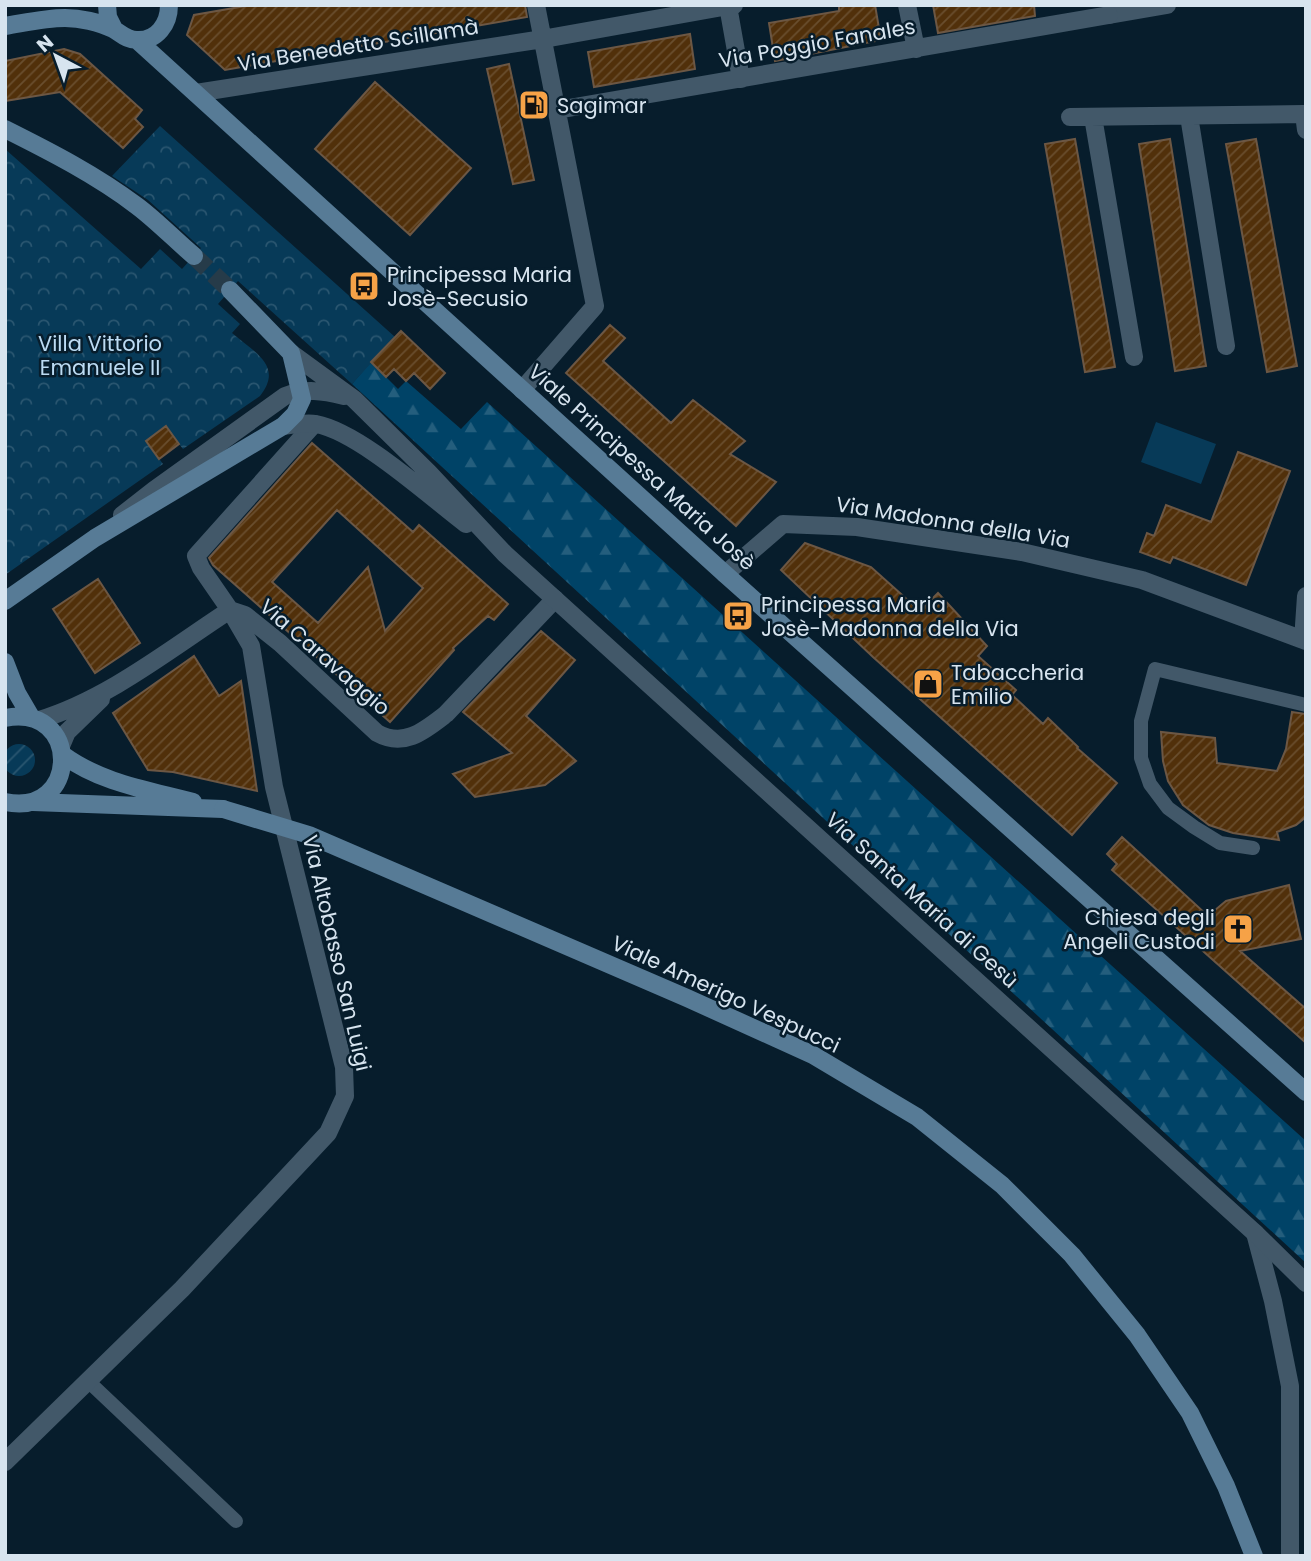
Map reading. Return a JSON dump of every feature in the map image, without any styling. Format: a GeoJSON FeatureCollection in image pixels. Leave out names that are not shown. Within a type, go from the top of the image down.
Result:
{"type":"FeatureCollection","features":[{"type":"Feature","properties":{"kind":"main road"},"geometry":{"type":"LineString","coordinates":[[107,5],[108,17],[114,29]]}},
{"type":"Feature","properties":{"kind":"main road"},"geometry":{"type":"LineString","coordinates":[[137,40],[152,38],[163,29],[169,15],[169,5]]}},
{"type":"Feature","properties":{"kind":"main road","name":"Viale Principessa Maria Josè"},"geometry":{"type":"LineString","coordinates":[[5,26],[65,18],[114,29],[124,37],[137,40],[725,573],[1306,1092]]}},
{"type":"Feature","properties":{"kind":"main road"},"geometry":{"type":"LineString","coordinates":[[5,129],[62,157],[93,176],[137,206],[194,256]]}},
{"type":"Feature","properties":{"kind":"main road"},"geometry":{"type":"LineString","coordinates":[[5,601],[95,538],[283,426],[295,414],[302,399],[291,353],[230,290]]}},
{"type":"Feature","properties":{"kind":"main road"},"geometry":{"type":"LineString","coordinates":[[5,662],[17,693],[35,719],[56,736],[62,750],[62,769],[57,784],[47,795],[15,804]]}},
{"type":"Feature","properties":{"kind":"main road"},"geometry":{"type":"LineString","coordinates":[[5,718],[18,716],[35,719]]}},
{"type":"Feature","properties":{"kind":"main road"},"geometry":{"type":"LineString","coordinates":[[62,750],[82,769],[125,784],[223,809]]}},
{"type":"Feature","properties":{"kind":"main road"},"geometry":{"type":"LineString","coordinates":[[15,804],[223,809]]}},
{"type":"Feature","properties":{"kind":"main road","name":"Viale Amerigo Vespucci"},"geometry":{"type":"LineString","coordinates":[[223,809],[309,835],[687,998],[813,1055],[917,1116],[1002,1185],[1072,1255],[1137,1335],[1190,1413],[1226,1486],[1254,1556]]}},
{"type":"Feature","properties":{"kind":"street"},"geometry":{"type":"LineString","coordinates":[[522,390],[595,306],[536,5]]}},
{"type":"Feature","properties":{"kind":"street"},"geometry":{"type":"LineString","coordinates":[[907,5],[916,49]]}},
{"type":"Feature","properties":{"kind":"street","name":"Via Poggio Fanales"},"geometry":{"type":"LineString","coordinates":[[557,110],[1167,5]]}},
{"type":"Feature","properties":{"kind":"street"},"geometry":{"type":"LineString","coordinates":[[731,6],[741,79]]}},
{"type":"Feature","properties":{"kind":"street","name":"Via Benedetto Scillamà"},"geometry":{"type":"LineString","coordinates":[[196,93],[543,39],[731,6]]}},
{"type":"Feature","properties":{"kind":"street"},"geometry":{"type":"LineString","coordinates":[[1070,117],[1304,114],[1306,130]]}},
{"type":"Feature","properties":{"kind":"street"},"geometry":{"type":"LineString","coordinates":[[1189,116],[1226,346]]}},
{"type":"Feature","properties":{"kind":"street"},"geometry":{"type":"LineString","coordinates":[[1093,117],[1134,357]]}},
{"type":"Feature","properties":{"kind":"street"},"geometry":{"type":"LineString","coordinates":[[291,353],[354,399],[505,554]]}},
{"type":"Feature","properties":{"kind":"street"},"geometry":{"type":"LineString","coordinates":[[95,538],[165,482],[285,396],[300,390],[323,391],[354,399]]}},
{"type":"Feature","properties":{"kind":"street"},"geometry":{"type":"LineString","coordinates":[[283,426],[314,424],[339,432],[372,452],[505,554]]}},
{"type":"Feature","properties":{"kind":"street","name":"Via Altobasso San Luigi"},"geometry":{"type":"LineString","coordinates":[[5,1462],[181,1289],[328,1133],[345,1096],[344,1067],[274,787],[251,646],[196,556],[314,424]]}},
{"type":"Feature","properties":{"kind":"street","name":"Via Madonna della Via"},"geometry":{"type":"LineString","coordinates":[[725,573],[783,524],[858,527],[1023,551],[1142,580],[1304,641]]}},
{"type":"Feature","properties":{"kind":"street","name":"Via Santa Maria di Gesù"},"geometry":{"type":"LineString","coordinates":[[505,554],[1255,1233],[1306,1283]]}},
{"type":"Feature","properties":{"kind":"street"},"geometry":{"type":"LineString","coordinates":[[1304,641],[1306,596]]}},
{"type":"Feature","properties":{"kind":"street","name":"Via Caravaggio"},"geometry":{"type":"LineString","coordinates":[[115,685],[230,610],[245,615],[280,643],[377,733],[388,739],[400,740],[426,729],[446,714],[555,599]]}},
{"type":"Feature","properties":{"kind":"street"},"geometry":{"type":"LineString","coordinates":[[35,719],[55,715],[115,685]]}},
{"type":"Feature","properties":{"kind":"street"},"geometry":{"type":"LineString","coordinates":[[62,750],[66,732],[115,685]]}},
{"type":"Feature","properties":{"kind":"street"},"geometry":{"type":"LineString","coordinates":[[1255,1233],[1273,1301],[1290,1386],[1290,1556]]}},
{"type":"Feature","properties":{"kind":"lane"},"geometry":{"type":"LineString","coordinates":[[1253,848],[1220,843],[1194,827],[1168,808],[1150,784],[1141,758],[1141,720],[1155,670],[1306,705]]}},
{"type":"Feature","properties":{"kind":"lane"},"geometry":{"type":"LineString","coordinates":[[88,1381],[236,1521]]}},
{"type":"Feature","properties":{"kind":"green space","name":"Villa Vittorio Emanuele II"},"geometry":{"type":"Polygon","coordinates":[[[160,126],[395,337],[352,384],[238,281],[218,304],[240,324],[232,333],[257,353],[267,368],[267,385],[260,396],[183,449],[165,426],[146,441],[163,464],[5,575],[5,149],[141,269],[160,249],[182,269],[201,248],[148,200],[112,176],[160,126]]]}},
{"type":"Feature","properties":{"kind":"green space"},"geometry":{"type":"Polygon","coordinates":[[[371,362],[398,389],[406,381],[461,429],[487,402],[1306,1141],[1306,1263],[352,384],[371,362]]]}},
{"type":"Feature","properties":{"kind":"green space"},"geometry":{"type":"Polygon","coordinates":[[[1156,422],[1216,444],[1201,484],[1141,462],[1156,422]]]}},
{"type":"Feature","properties":{"kind":"green space"},"geometry":{"type":"Polygon","coordinates":[[[19,744],[30,749],[35,760],[30,771],[19,776],[8,771],[3,760],[8,749],[19,744]]]}},
{"type":"Feature","properties":{"kind":"building"},"geometry":{"type":"Polygon","coordinates":[[[251,5],[525,5],[527,17],[225,70],[187,35],[194,15],[251,5]]]}},
{"type":"Feature","properties":{"kind":"building"},"geometry":{"type":"Polygon","coordinates":[[[839,5],[875,5],[881,40],[775,61],[769,23],[839,11],[839,5]]]}},
{"type":"Feature","properties":{"kind":"building"},"geometry":{"type":"Polygon","coordinates":[[[933,5],[1034,5],[1035,16],[938,33],[933,5]]]}},
{"type":"Feature","properties":{"kind":"building"},"geometry":{"type":"Polygon","coordinates":[[[690,34],[695,69],[594,87],[588,52],[690,34]]]}},
{"type":"Feature","properties":{"kind":"building"},"geometry":{"type":"Polygon","coordinates":[[[64,49],[80,54],[142,110],[135,119],[143,127],[123,148],[60,92],[5,101],[5,61],[64,49]]]}},
{"type":"Feature","properties":{"kind":"building"},"geometry":{"type":"Polygon","coordinates":[[[509,64],[534,180],[513,184],[487,69],[509,64]]]}},
{"type":"Feature","properties":{"kind":"building"},"geometry":{"type":"Polygon","coordinates":[[[375,82],[471,168],[410,235],[315,149],[375,82]]]}},
{"type":"Feature","properties":{"kind":"building"},"geometry":{"type":"Polygon","coordinates":[[[1075,139],[1115,367],[1085,372],[1045,144],[1075,139]]]}},
{"type":"Feature","properties":{"kind":"building"},"geometry":{"type":"Polygon","coordinates":[[[1170,139],[1206,366],[1175,371],[1139,144],[1170,139]]]}},
{"type":"Feature","properties":{"kind":"building"},"geometry":{"type":"Polygon","coordinates":[[[1256,139],[1297,366],[1267,372],[1226,144],[1256,139]]]}},
{"type":"Feature","properties":{"kind":"building"},"geometry":{"type":"Polygon","coordinates":[[[610,325],[625,338],[603,361],[671,423],[693,400],[745,441],[730,454],[776,482],[736,526],[566,373],[610,325]]]}},
{"type":"Feature","properties":{"kind":"building"},"geometry":{"type":"Polygon","coordinates":[[[401,331],[445,373],[430,389],[414,373],[406,381],[394,369],[386,377],[371,362],[401,331]]]}},
{"type":"Feature","properties":{"kind":"building"},"geometry":{"type":"Polygon","coordinates":[[[166,426],[179,444],[159,459],[146,441],[166,426]]]}},
{"type":"Feature","properties":{"kind":"building"},"geometry":{"type":"Polygon","coordinates":[[[312,443],[413,532],[419,525],[508,604],[494,620],[488,616],[453,648],[390,722],[213,565],[209,558],[312,443]],[[337,510],[272,582],[318,623],[368,567],[385,631],[423,588],[337,510]]]}},
{"type":"Feature","properties":{"kind":"building"},"geometry":{"type":"Polygon","coordinates":[[[1238,452],[1290,471],[1246,585],[1173,557],[1170,563],[1140,552],[1147,533],[1154,536],[1166,505],[1211,522],[1238,452]]]}},
{"type":"Feature","properties":{"kind":"building"},"geometry":{"type":"Polygon","coordinates":[[[805,543],[871,567],[920,611],[938,593],[987,646],[978,656],[1016,690],[1012,695],[1043,724],[1048,718],[1117,783],[1072,835],[873,657],[781,570],[805,543]]]}},
{"type":"Feature","properties":{"kind":"building"},"geometry":{"type":"Polygon","coordinates":[[[98,579],[140,643],[95,673],[53,609],[98,579]]]}},
{"type":"Feature","properties":{"kind":"building"},"geometry":{"type":"Polygon","coordinates":[[[541,631],[575,660],[526,716],[576,761],[545,785],[475,797],[453,774],[512,753],[463,712],[541,631]]]}},
{"type":"Feature","properties":{"kind":"building"},"geometry":{"type":"Polygon","coordinates":[[[194,656],[219,696],[241,681],[257,791],[173,772],[148,770],[113,713],[194,656]]]}},
{"type":"Feature","properties":{"kind":"building"},"geometry":{"type":"Polygon","coordinates":[[[1292,712],[1306,714],[1306,817],[1296,825],[1277,832],[1279,840],[1233,833],[1209,825],[1183,805],[1168,781],[1163,761],[1161,732],[1215,738],[1217,763],[1277,771],[1286,749],[1292,712]]]}},
{"type":"Feature","properties":{"kind":"building"},"geometry":{"type":"Polygon","coordinates":[[[1122,837],[1208,916],[1226,901],[1289,885],[1301,939],[1240,951],[1306,1009],[1306,1043],[1112,870],[1117,864],[1107,854],[1122,837]]]}},
{"type":"Feature","properties":{"kind":"tunnel"},"geometry":{"type":"LineString","coordinates":[[194,256],[230,290]]}},
{"type":"Feature","properties":{"kind":"place","name":"Sagimar"},"geometry":{"type":"Point","coordinates":[534,105]}},
{"type":"Feature","properties":{"kind":"place","name":"Principessa Maria Josè-Secusio"},"geometry":{"type":"Point","coordinates":[364,286]}},
{"type":"Feature","properties":{"kind":"place","name":"Principessa Maria Josè-Madonna della Via"},"geometry":{"type":"Point","coordinates":[738,616]}},
{"type":"Feature","properties":{"kind":"place","name":"Tabaccheria Emilio"},"geometry":{"type":"Point","coordinates":[928,684]}},
{"type":"Feature","properties":{"kind":"place","name":"Chiesa degli Angeli Custodi"},"geometry":{"type":"Point","coordinates":[1238,929]}}]}
